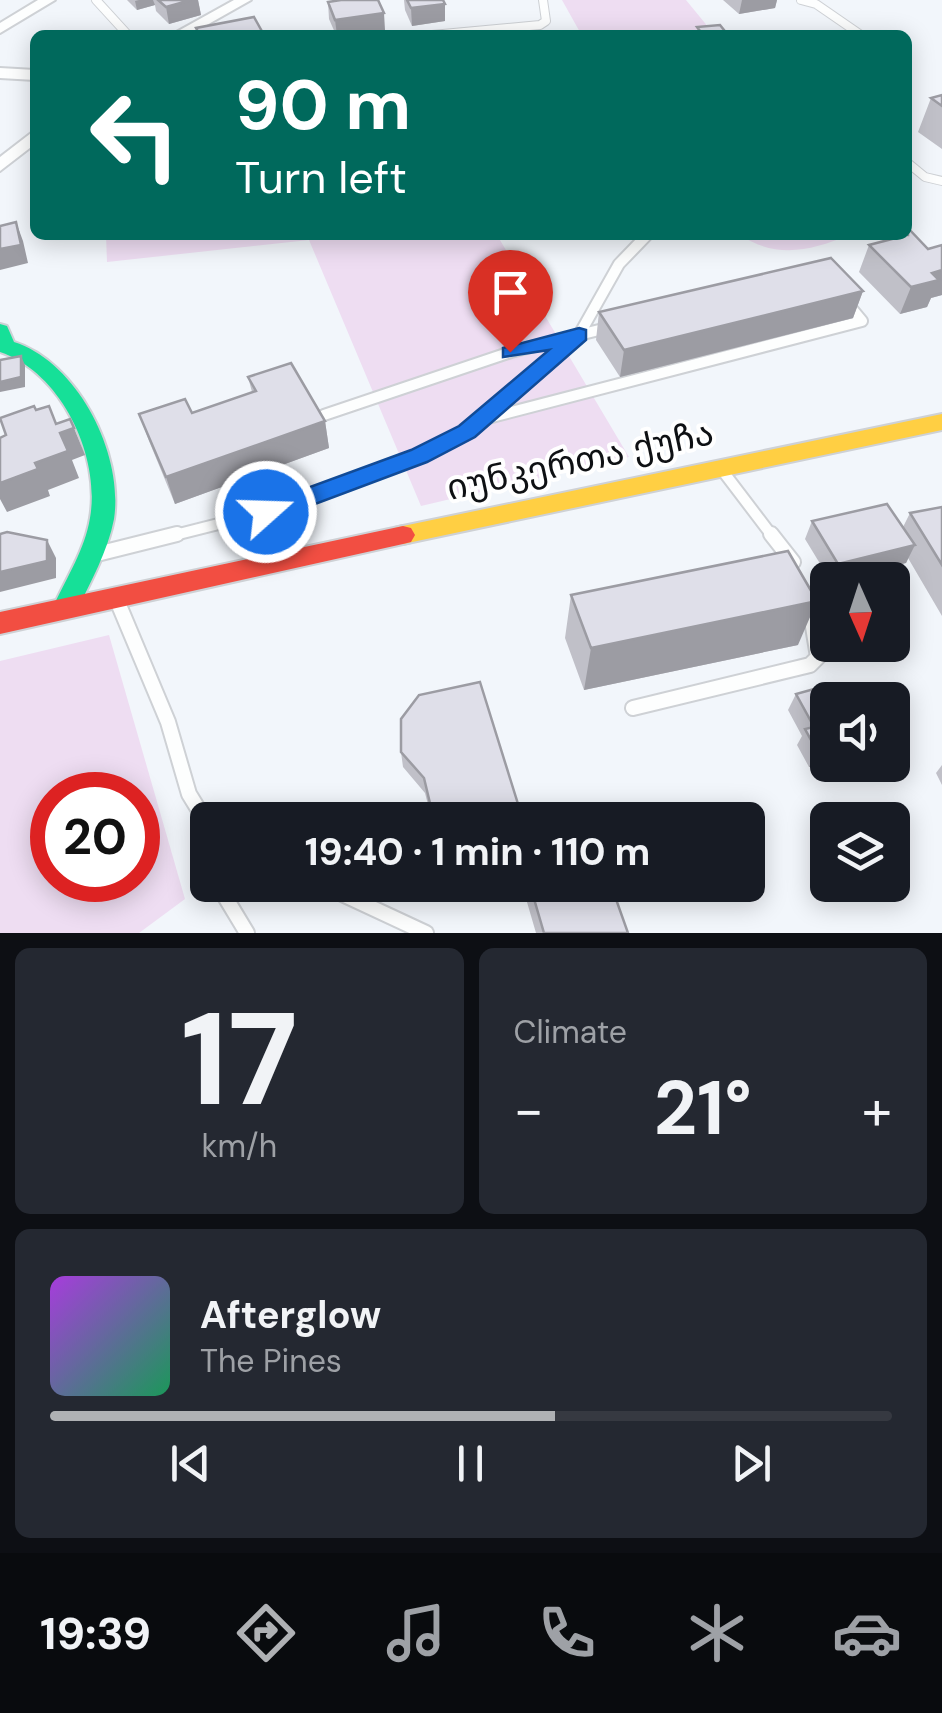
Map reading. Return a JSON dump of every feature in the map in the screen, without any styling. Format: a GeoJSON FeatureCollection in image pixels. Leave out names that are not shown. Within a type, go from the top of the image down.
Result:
{"type":"FeatureCollection","features":[{"type":"Feature","properties":{"kind":"main road"},"geometry":{"type":"LineString","coordinates":[[2,342],[26,349],[54,372],[90,444],[100,476],[102,512],[67,605]]}},
{"type":"Feature","properties":{"kind":"main road","name":"იუნკერთა ქუჩა"},"geometry":{"type":"LineString","coordinates":[[0,623],[67,605],[942,422]]}},
{"type":"Feature","properties":{"kind":"street"},"geometry":{"type":"LineString","coordinates":[[0,29],[48,0]]}},
{"type":"Feature","properties":{"kind":"street"},"geometry":{"type":"LineString","coordinates":[[187,30],[244,0]]}},
{"type":"Feature","properties":{"kind":"street"},"geometry":{"type":"LineString","coordinates":[[0,73],[30,75]]}},
{"type":"Feature","properties":{"kind":"street"},"geometry":{"type":"LineString","coordinates":[[0,166],[30,139]]}},
{"type":"Feature","properties":{"kind":"lane"},"geometry":{"type":"LineString","coordinates":[[96,0],[123,30]]}},
{"type":"Feature","properties":{"kind":"lane"},"geometry":{"type":"LineString","coordinates":[[486,30],[540,25],[546,21],[543,0]]}},
{"type":"Feature","properties":{"kind":"lane"},"geometry":{"type":"LineString","coordinates":[[801,0],[816,4],[854,30]]}},
{"type":"Feature","properties":{"kind":"lane"},"geometry":{"type":"LineString","coordinates":[[912,165],[926,177],[942,180]]}},
{"type":"Feature","properties":{"kind":"lane"},"geometry":{"type":"LineString","coordinates":[[86,557],[266,512],[419,456],[488,418],[579,335],[619,264],[642,240]]}},
{"type":"Feature","properties":{"kind":"lane"},"geometry":{"type":"LineString","coordinates":[[488,418],[859,324],[862,321],[838,294]]}},
{"type":"Feature","properties":{"kind":"lane"},"geometry":{"type":"LineString","coordinates":[[324,415],[510,352],[616,326]]}},
{"type":"Feature","properties":{"kind":"lane"},"geometry":{"type":"LineString","coordinates":[[633,708],[810,665],[818,657],[802,578],[720,466]]}},
{"type":"Feature","properties":{"kind":"lane"},"geometry":{"type":"LineString","coordinates":[[114,595],[168,722],[193,802]]}},
{"type":"Feature","properties":{"kind":"lane"},"geometry":{"type":"LineString","coordinates":[[228,902],[247,933]]}},
{"type":"Feature","properties":{"kind":"lane"},"geometry":{"type":"LineString","coordinates":[[359,902],[426,933]]}},
{"type":"Feature","properties":{"kind":"shaded area"},"geometry":{"type":"Polygon","coordinates":[[[562,0],[686,0],[709,28],[698,30],[579,30],[562,0]]]}},
{"type":"Feature","properties":{"kind":"shaded area"},"geometry":{"type":"Polygon","coordinates":[[[106,240],[309,240],[107,262],[106,240]]]}},
{"type":"Feature","properties":{"kind":"shaded area"},"geometry":{"type":"Polygon","coordinates":[[[309,240],[500,240],[629,457],[421,506],[309,240]]]}},
{"type":"Feature","properties":{"kind":"shaded area"},"geometry":{"type":"Polygon","coordinates":[[[748,240],[835,240],[794,250],[748,240]]]}},
{"type":"Feature","properties":{"kind":"shaded area"},"geometry":{"type":"Polygon","coordinates":[[[109,635],[148,772],[30,772],[30,902],[160,902],[160,812],[185,899],[139,933],[0,933],[0,661],[109,635]]]}},
{"type":"Feature","properties":{"kind":"building"},"geometry":{"type":"Polygon","coordinates":[[[158,0],[191,0],[166,7],[158,0]]]}},
{"type":"Feature","properties":{"kind":"building"},"geometry":{"type":"Polygon","coordinates":[[[378,0],[384,13],[335,20],[328,2],[378,0]]]}},
{"type":"Feature","properties":{"kind":"building"},"geometry":{"type":"Polygon","coordinates":[[[407,0],[443,0],[445,4],[411,8],[407,0]]]}},
{"type":"Feature","properties":{"kind":"building"},"geometry":{"type":"Polygon","coordinates":[[[254,17],[261,30],[197,30],[254,17]]]}},
{"type":"Feature","properties":{"kind":"building"},"geometry":{"type":"Polygon","coordinates":[[[720,25],[724,30],[699,30],[697,27],[720,25]]]}},
{"type":"Feature","properties":{"kind":"building"},"geometry":{"type":"Polygon","coordinates":[[[16,222],[21,245],[0,249],[0,226],[16,222]]]}},
{"type":"Feature","properties":{"kind":"building"},"geometry":{"type":"Polygon","coordinates":[[[912,232],[928,249],[942,245],[942,270],[932,273],[939,280],[911,287],[869,245],[912,240],[912,232]]]}},
{"type":"Feature","properties":{"kind":"building"},"geometry":{"type":"Polygon","coordinates":[[[831,258],[863,291],[624,350],[599,312],[831,258]]]}},
{"type":"Feature","properties":{"kind":"building"},"geometry":{"type":"Polygon","coordinates":[[[21,356],[21,377],[0,382],[0,360],[21,356]]]}},
{"type":"Feature","properties":{"kind":"building"},"geometry":{"type":"Polygon","coordinates":[[[291,363],[325,421],[166,477],[139,414],[185,399],[192,413],[256,391],[248,377],[291,363]]]}},
{"type":"Feature","properties":{"kind":"building"},"geometry":{"type":"Polygon","coordinates":[[[34,406],[36,410],[49,406],[56,424],[70,419],[74,428],[60,433],[68,451],[35,463],[38,469],[0,483],[0,438],[6,435],[0,418],[34,406]]]}},
{"type":"Feature","properties":{"kind":"building"},"geometry":{"type":"Polygon","coordinates":[[[887,504],[915,545],[837,562],[812,521],[887,504]]]}},
{"type":"Feature","properties":{"kind":"building"},"geometry":{"type":"Polygon","coordinates":[[[942,507],[942,565],[910,513],[942,507]]]}},
{"type":"Feature","properties":{"kind":"building"},"geometry":{"type":"Polygon","coordinates":[[[0,534],[47,540],[47,561],[0,572],[0,534]]]}},
{"type":"Feature","properties":{"kind":"building"},"geometry":{"type":"Polygon","coordinates":[[[788,551],[810,589],[810,602],[591,648],[571,595],[788,551]]]}},
{"type":"Feature","properties":{"kind":"building"},"geometry":{"type":"Polygon","coordinates":[[[480,682],[517,802],[430,802],[424,778],[401,752],[401,719],[419,695],[480,682]]]}},
{"type":"Feature","properties":{"kind":"building"},"geometry":{"type":"Polygon","coordinates":[[[810,690],[810,720],[796,694],[810,690]]]}},
{"type":"Feature","properties":{"kind":"building"},"geometry":{"type":"Polygon","coordinates":[[[535,902],[617,902],[628,933],[544,933],[535,902]]]}},
{"type":"Feature","properties":{"kind":"traffic: fast"},"geometry":{"type":"LineString","coordinates":[[0,331],[5,346],[26,353],[63,387],[89,436],[98,463],[101,522],[67,605]]}},
{"type":"Feature","properties":{"kind":"traffic: slow"},"geometry":{"type":"LineString","coordinates":[[403,535],[942,422]]}},
{"type":"Feature","properties":{"kind":"traffic: jam"},"geometry":{"type":"LineString","coordinates":[[0,623],[403,535]]}},
{"type":"Feature","properties":{"kind":"route"},"geometry":{"type":"LineString","coordinates":[[266,512],[419,456],[467,432],[488,418],[579,335],[510,352]]}}]}
